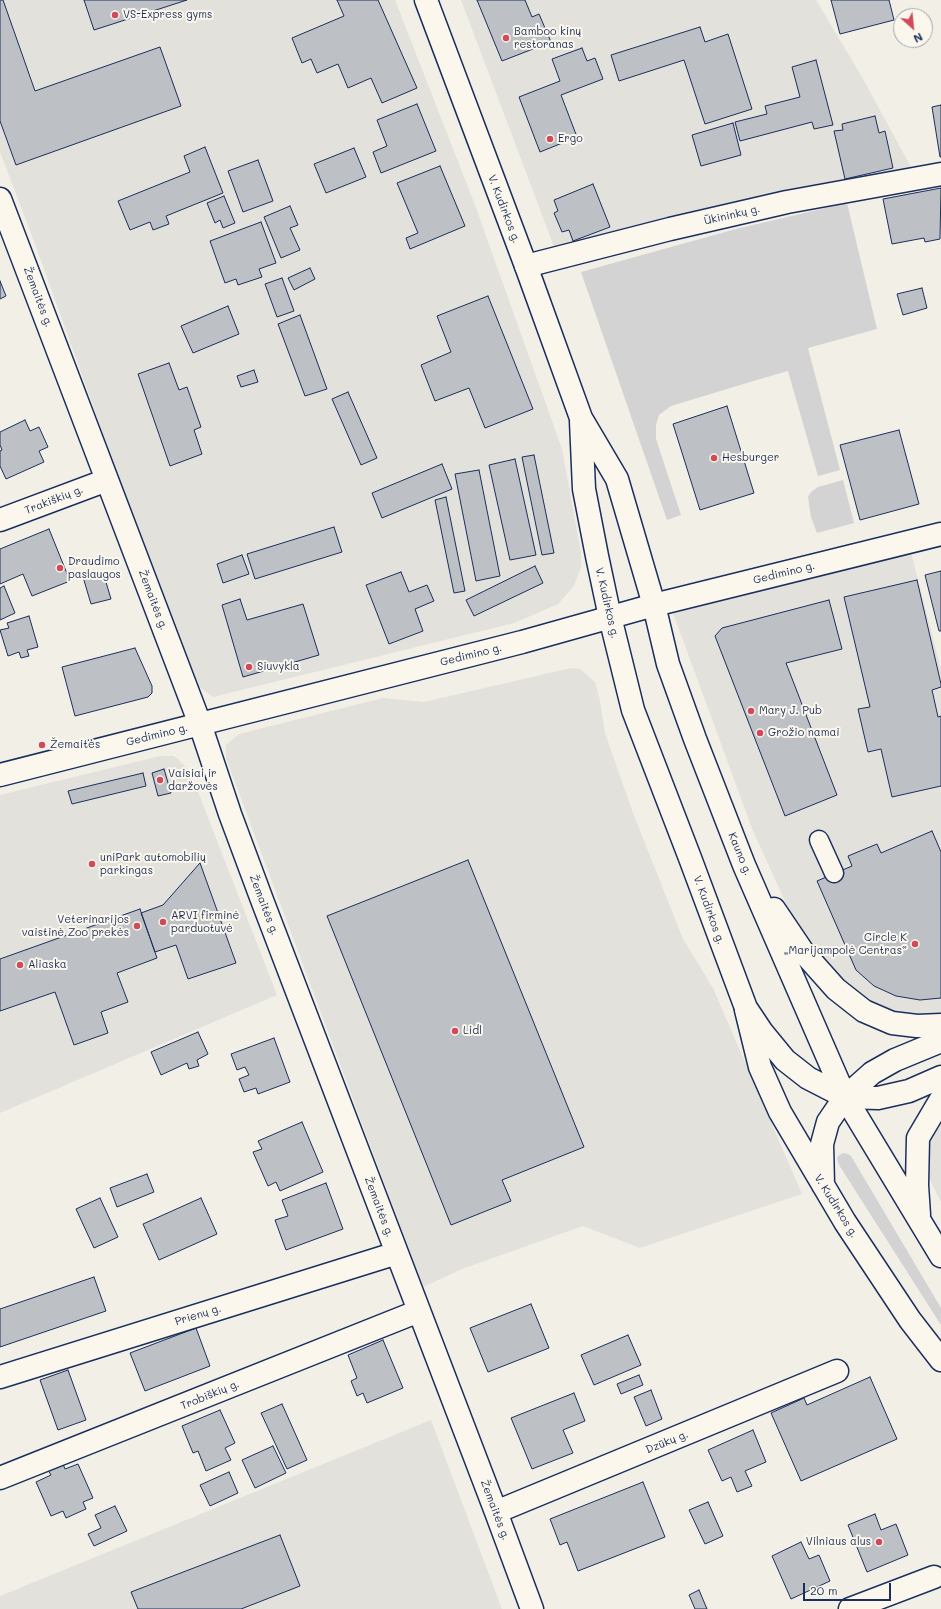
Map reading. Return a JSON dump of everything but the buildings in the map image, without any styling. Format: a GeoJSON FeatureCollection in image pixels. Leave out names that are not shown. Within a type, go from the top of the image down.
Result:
{"type":"FeatureCollection","features":[{"type":"Feature","properties":{"kind":"main road","name":"V. Kudirkos g."},"geometry":{"type":"LineString","coordinates":[[426,0],[526,266],[581,418],[617,479],[654,605]]}},
{"type":"Feature","properties":{"kind":"main road","name":"Ūkininkų g."},"geometry":{"type":"LineString","coordinates":[[526,266],[670,229],[787,202],[941,174]]}},
{"type":"Feature","properties":{"kind":"main road","name":"Žemaitės g."},"geometry":{"type":"LineString","coordinates":[[0,199],[200,724],[230,814],[532,1609]]}},
{"type":"Feature","properties":{"kind":"main road","name":"V. Kudirkos g."},"geometry":{"type":"LineString","coordinates":[[581,418],[584,489],[596,556],[633,710],[746,1008],[760,1067],[780,1112],[823,1187],[910,1320],[941,1360]]}},
{"type":"Feature","properties":{"kind":"main road","name":"Trakiškių g."},"geometry":{"type":"LineString","coordinates":[[0,520],[108,480]]}},
{"type":"Feature","properties":{"kind":"main road","name":"Gedimino g."},"geometry":{"type":"LineString","coordinates":[[0,775],[522,642],[654,605],[941,534]]}},
{"type":"Feature","properties":{"kind":"main road","name":"Kauno g."},"geometry":{"type":"LineString","coordinates":[[654,605],[668,664],[695,739],[744,865],[846,1096]]}},
{"type":"Feature","properties":{"kind":"main road"},"geometry":{"type":"LineString","coordinates":[[744,865],[803,952],[836,989],[864,1011],[892,1023],[917,1026],[941,1025]]}},
{"type":"Feature","properties":{"kind":"main road"},"geometry":{"type":"LineString","coordinates":[[746,1008],[762,1032],[785,1060],[808,1078],[846,1096],[878,1098],[909,1091],[941,1077]]}},
{"type":"Feature","properties":{"kind":"main road"},"geometry":{"type":"LineString","coordinates":[[823,1187],[822,1144],[828,1122],[846,1096],[872,1073],[895,1060],[941,1041]]}},
{"type":"Feature","properties":{"kind":"main road"},"geometry":{"type":"LineString","coordinates":[[846,1096],[941,1256]]}},
{"type":"Feature","properties":{"kind":"main road"},"geometry":{"type":"LineString","coordinates":[[919,1221],[917,1185],[918,1138],[941,1099]]}},
{"type":"Feature","properties":{"kind":"main road","name":"Prienų g."},"geometry":{"type":"LineString","coordinates":[[0,1376],[397,1253]]}},
{"type":"Feature","properties":{"kind":"main road","name":"Trobiškių g."},"geometry":{"type":"LineString","coordinates":[[0,1478],[420,1311]]}},
{"type":"Feature","properties":{"kind":"main road","name":"Dzūkų g."},"geometry":{"type":"LineString","coordinates":[[496,1512],[838,1371]]}},
{"type":"Feature","properties":{"kind":"main road"},"geometry":{"type":"LineString","coordinates":[[850,1609],[934,1577]]}},
{"type":"Feature","properties":{"kind":"lane"},"geometry":{"type":"LineString","coordinates":[[819,840],[834,873]]}},
{"type":"Feature","properties":{"kind":"shaded area"},"geometry":{"type":"Polygon","coordinates":[[[0,0],[395,0],[475,205],[562,449],[581,553],[581,567],[574,586],[558,604],[514,623],[213,697],[199,687],[116,470],[35,244],[0,152],[0,0]]]}},
{"type":"Feature","properties":{"kind":"shaded area"},"geometry":{"type":"Polygon","coordinates":[[[461,0],[816,0],[862,77],[918,180],[556,252],[461,0]]]}},
{"type":"Feature","properties":{"kind":"shaded area"},"geometry":{"type":"Polygon","coordinates":[[[847,203],[877,329],[808,348],[840,470],[818,476],[788,371],[760,379],[671,406],[659,415],[656,425],[656,439],[681,515],[667,520],[581,272],[736,229],[847,203]]]}},
{"type":"Feature","properties":{"kind":"shaded area"},"geometry":{"type":"Polygon","coordinates":[[[843,480],[854,523],[817,533],[811,517],[808,497],[811,492],[818,487],[843,480]]]}},
{"type":"Feature","properties":{"kind":"shaded area"},"geometry":{"type":"Polygon","coordinates":[[[911,553],[941,669],[941,1012],[931,1016],[907,1016],[869,1001],[830,970],[795,923],[753,831],[673,613],[911,553]]]}},
{"type":"Feature","properties":{"kind":"shaded area"},"geometry":{"type":"Polygon","coordinates":[[[571,668],[580,669],[595,682],[600,701],[605,733],[633,813],[683,939],[713,988],[802,1194],[640,1248],[583,1226],[462,1269],[423,1287],[226,758],[226,745],[239,734],[383,698],[424,702],[571,668]]]}},
{"type":"Feature","properties":{"kind":"shaded area"},"geometry":{"type":"Polygon","coordinates":[[[160,756],[174,756],[185,766],[193,779],[277,995],[0,1113],[0,795],[160,756]]]}},
{"type":"Feature","properties":{"kind":"shaded area"},"geometry":{"type":"Polygon","coordinates":[[[941,1120],[941,1202],[928,1176],[927,1141],[941,1120]]]}},
{"type":"Feature","properties":{"kind":"shaded area"},"geometry":{"type":"Polygon","coordinates":[[[843,1153],[851,1156],[941,1308],[941,1325],[839,1165],[837,1159],[838,1156],[843,1153]]]}},
{"type":"Feature","properties":{"kind":"shaded area"},"geometry":{"type":"Polygon","coordinates":[[[431,1420],[502,1609],[0,1609],[0,1596],[431,1420]]]}},
{"type":"Feature","properties":{"kind":"place","name":"VS-Express gyms"},"geometry":{"type":"Point","coordinates":[115,15]}},
{"type":"Feature","properties":{"kind":"place","name":"Bamboo kinų restoranas"},"geometry":{"type":"Point","coordinates":[506,38]}},
{"type":"Feature","properties":{"kind":"place","name":"Ergo"},"geometry":{"type":"Point","coordinates":[550,139]}},
{"type":"Feature","properties":{"kind":"place","name":"Hesburger"},"geometry":{"type":"Point","coordinates":[714,458]}},
{"type":"Feature","properties":{"kind":"place","name":"Draudimo paslaugos"},"geometry":{"type":"Point","coordinates":[60,568]}},
{"type":"Feature","properties":{"kind":"place","name":"Siuvykla"},"geometry":{"type":"Point","coordinates":[249,667]}},
{"type":"Feature","properties":{"kind":"place","name":"Mary J. Pub"},"geometry":{"type":"Point","coordinates":[751,711]}},
{"type":"Feature","properties":{"kind":"place","name":"Grožio namai"},"geometry":{"type":"Point","coordinates":[760,733]}},
{"type":"Feature","properties":{"kind":"place","name":"Žemaitės"},"geometry":{"type":"Point","coordinates":[42,745]}},
{"type":"Feature","properties":{"kind":"place","name":"Vaisiai ir daržovės"},"geometry":{"type":"Point","coordinates":[160,780]}},
{"type":"Feature","properties":{"kind":"place","name":"uniPark automobilių parkingas"},"geometry":{"type":"Point","coordinates":[92,864]}},
{"type":"Feature","properties":{"kind":"place","name":"ARVI firminė parduotuvė"},"geometry":{"type":"Point","coordinates":[163,922]}},
{"type":"Feature","properties":{"kind":"place","name":"Veterinarijos vaistinė Zoo prekės"},"geometry":{"type":"Point","coordinates":[137,926]}},
{"type":"Feature","properties":{"kind":"place","name":"Circle K „Marijampolė Centras“"},"geometry":{"type":"Point","coordinates":[915,944]}},
{"type":"Feature","properties":{"kind":"place","name":"Aliaska"},"geometry":{"type":"Point","coordinates":[20,965]}},
{"type":"Feature","properties":{"kind":"place","name":"Lidl"},"geometry":{"type":"Point","coordinates":[455,1031]}},
{"type":"Feature","properties":{"kind":"place","name":"Vilniaus alus"},"geometry":{"type":"Point","coordinates":[879,1542]}}]}
